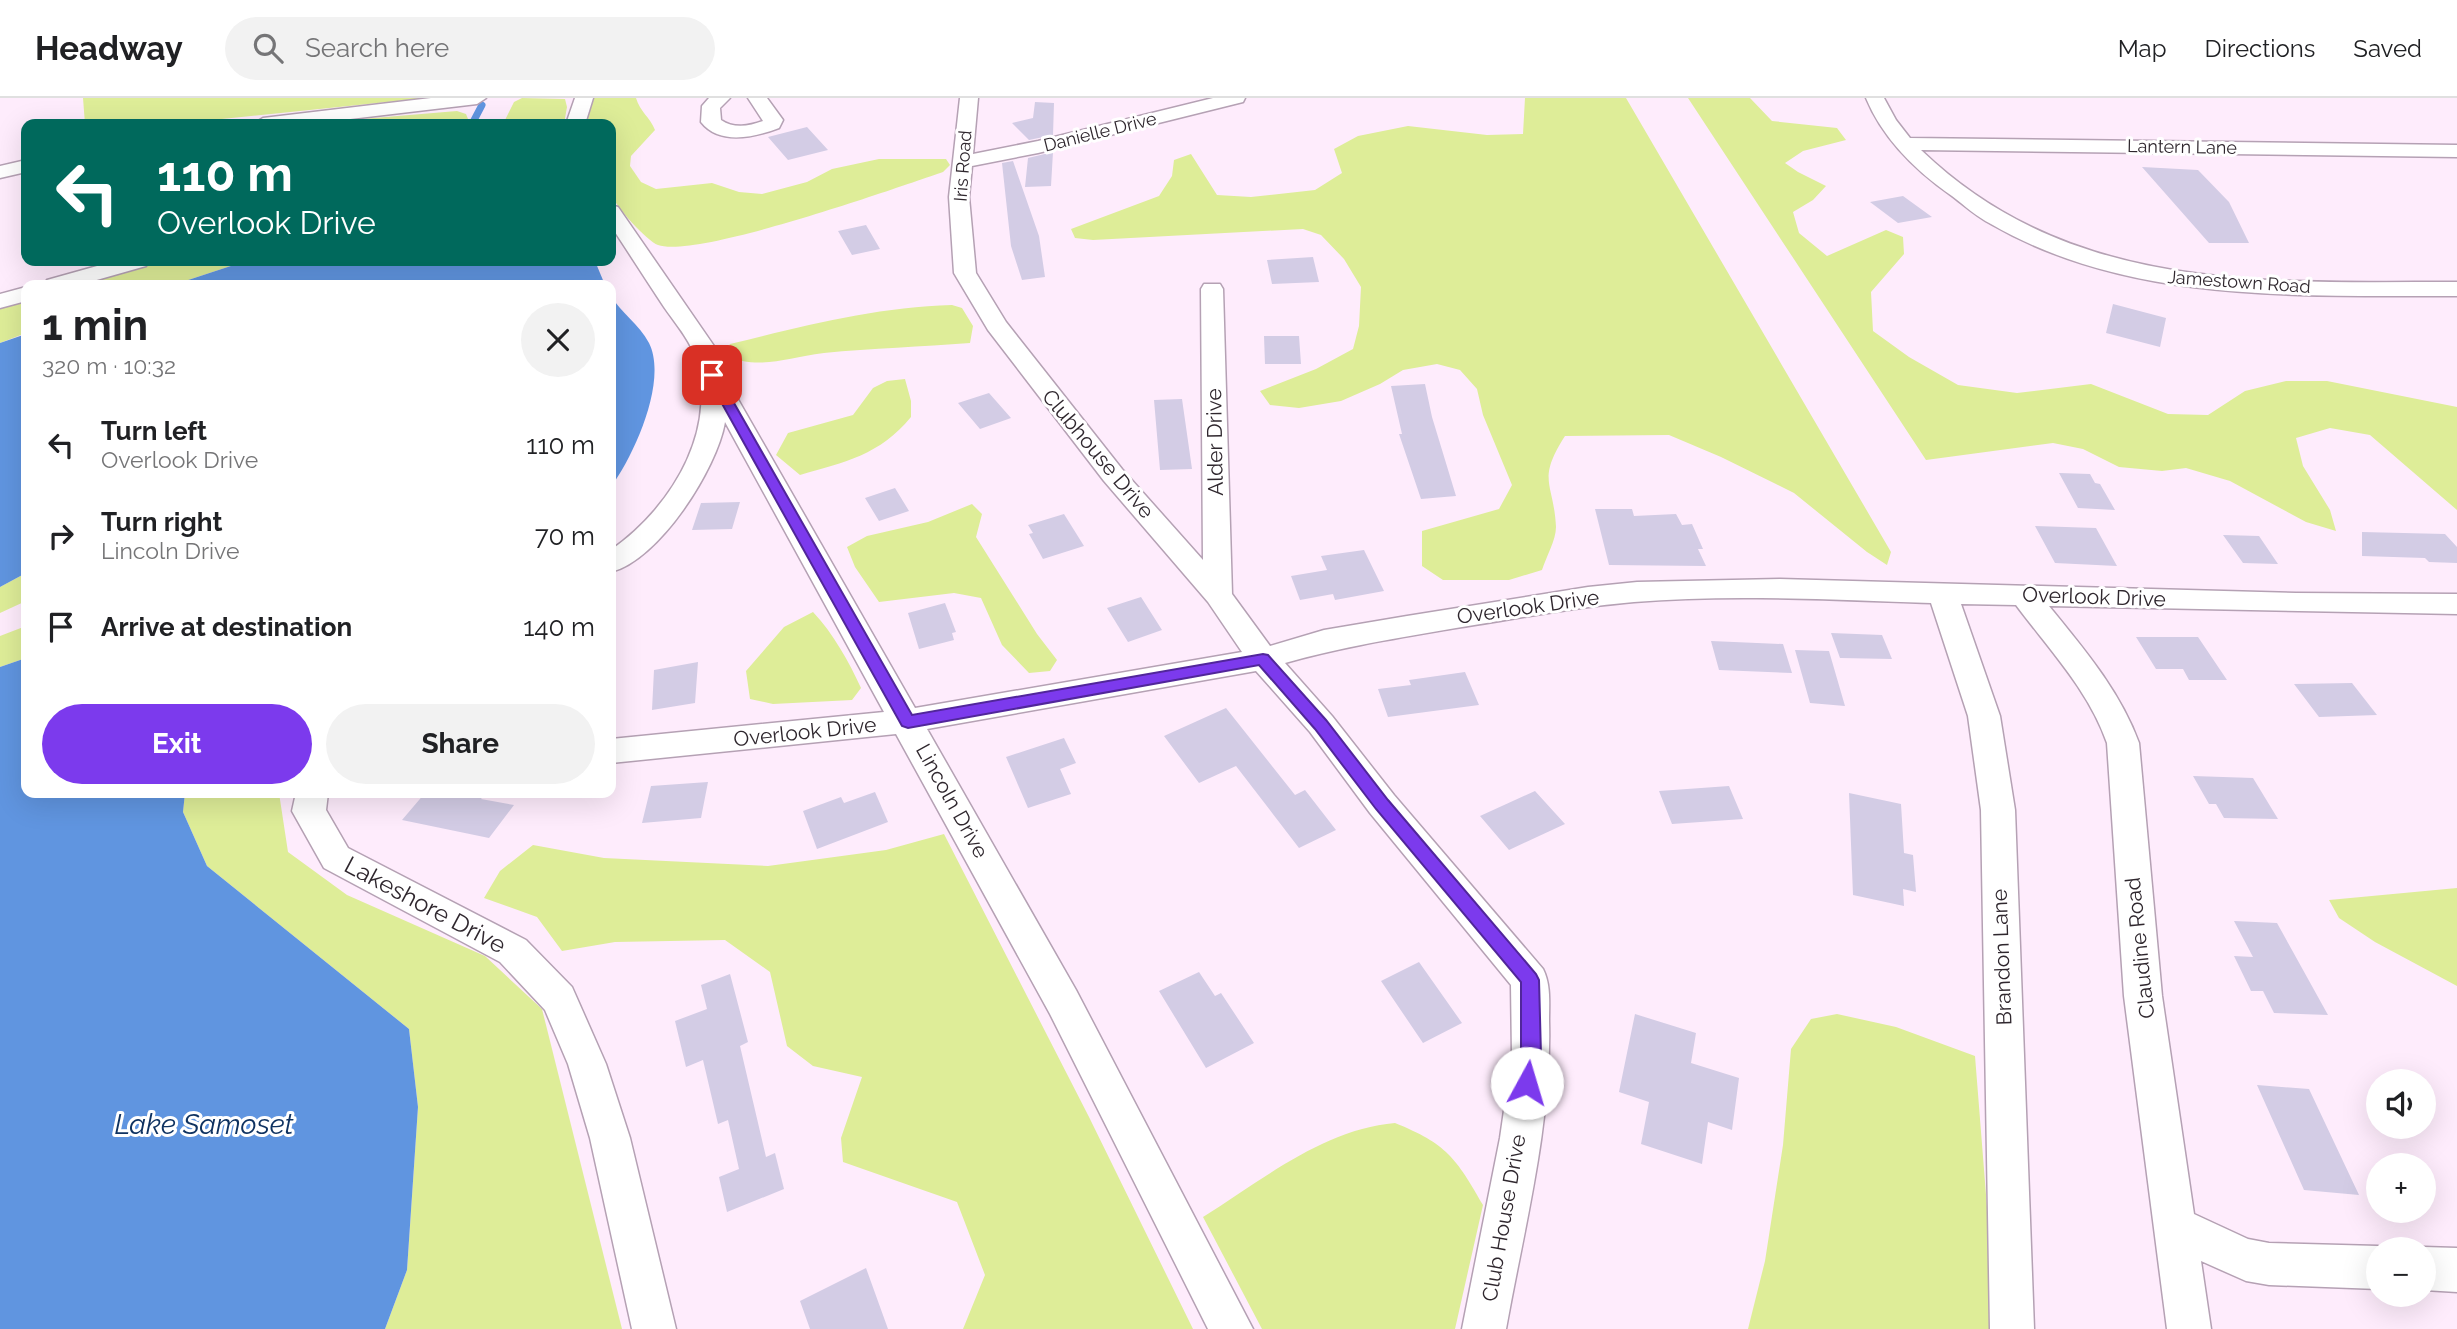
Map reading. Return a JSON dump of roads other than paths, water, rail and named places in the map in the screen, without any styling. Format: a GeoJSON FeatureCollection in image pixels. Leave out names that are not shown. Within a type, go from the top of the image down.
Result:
{"type":"FeatureCollection","features":[{"type":"Feature","properties":{"kind":"street"},"geometry":{"type":"LineString","coordinates":[[352,119],[477,98]]}},
{"type":"Feature","properties":{"kind":"street"},"geometry":{"type":"LineString","coordinates":[[578,119],[584,98]]}},
{"type":"Feature","properties":{"kind":"street"},"geometry":{"type":"LineString","coordinates":[[721,98],[711,106],[710,122],[716,127],[736,132],[772,124],[773,120],[757,98]]}},
{"type":"Feature","properties":{"kind":"street","name":"Iris Road"},"geometry":{"type":"LineString","coordinates":[[962,234],[959,197],[970,98]]}},
{"type":"Feature","properties":{"kind":"street","name":"Danielle Drive"},"geometry":{"type":"LineString","coordinates":[[962,162],[1038,147],[1236,98]]}},
{"type":"Feature","properties":{"kind":"street","name":"Jamestown Road"},"geometry":{"type":"LineString","coordinates":[[1875,98],[1883,116],[1906,144],[1954,190],[1984,211],[2049,245],[2120,269],[2196,283],[2241,286],[2457,289]]}},
{"type":"Feature","properties":{"kind":"street","name":"Lantern Lane"},"geometry":{"type":"LineString","coordinates":[[1906,144],[2457,151]]}},
{"type":"Feature","properties":{"kind":"street"},"geometry":{"type":"LineString","coordinates":[[0,172],[21,167]]}},
{"type":"Feature","properties":{"kind":"street","name":"Lincoln Drive"},"geometry":{"type":"LineString","coordinates":[[616,218],[702,346],[712,375],[1063,1002],[1231,1329]]}},
{"type":"Feature","properties":{"kind":"street","name":"Clubhouse Drive"},"geometry":{"type":"LineString","coordinates":[[962,234],[965,272],[1015,353],[1113,475],[1218,595],[1263,659]]}},
{"type":"Feature","properties":{"kind":"street"},"geometry":{"type":"LineString","coordinates":[[72,280],[121,266]]}},
{"type":"Feature","properties":{"kind":"street","name":"Alder Drive"},"geometry":{"type":"LineString","coordinates":[[1212,289],[1218,595]]}},
{"type":"Feature","properties":{"kind":"street"},"geometry":{"type":"LineString","coordinates":[[0,301],[21,295]]}},
{"type":"Feature","properties":{"kind":"street"},"geometry":{"type":"LineString","coordinates":[[616,559],[662,521],[689,481],[706,443],[715,407],[712,375]]}},
{"type":"Feature","properties":{"kind":"street","name":"Overlook Drive"},"geometry":{"type":"LineString","coordinates":[[616,751],[908,722],[1263,659],[1324,641],[1588,597],[1728,588],[2457,604]]}},
{"type":"Feature","properties":{"kind":"street","name":"Brandon Lane"},"geometry":{"type":"LineString","coordinates":[[1942,592],[1984,716],[1998,810],[2012,1329]]}},
{"type":"Feature","properties":{"kind":"street","name":"Claudine Road"},"geometry":{"type":"LineString","coordinates":[[2024,596],[2100,696],[2114,717],[2123,743],[2143,996],[2178,1228],[2189,1329]]}},
{"type":"Feature","properties":{"kind":"street","name":"Club House Drive"},"geometry":{"type":"LineString","coordinates":[[1263,659],[1321,724],[1382,804],[1530,980],[1531,1055],[1520,1138],[1484,1329]]}},
{"type":"Feature","properties":{"kind":"street","name":"Lakeshore Drive"},"geometry":{"type":"LineString","coordinates":[[311,798],[309,811],[336,858],[513,951],[559,999],[587,1064],[610,1138],[654,1329]]}},
{"type":"Feature","properties":{"kind":"street"},"geometry":{"type":"LineString","coordinates":[[2178,1228],[2246,1260],[2269,1264],[2366,1268]]}},
{"type":"Feature","properties":{"kind":"street"},"geometry":{"type":"LineString","coordinates":[[2436,1269],[2457,1270]]}},
{"type":"Feature","properties":{"kind":"water"},"geometry":{"type":"Polygon","coordinates":[[[231,266],[597,266],[603,280],[188,280],[231,266]]]}},
{"type":"Feature","properties":{"kind":"water"},"geometry":{"type":"Polygon","coordinates":[[[616,303],[649,343],[654,359],[654,377],[646,417],[616,479],[616,303]]]}},
{"type":"Feature","properties":{"kind":"water"},"geometry":{"type":"Polygon","coordinates":[[[21,336],[21,576],[0,587],[0,343],[21,336]]]}},
{"type":"Feature","properties":{"kind":"water","name":"Lake Samoset"},"geometry":{"type":"Polygon","coordinates":[[[21,660],[21,798],[184,798],[183,812],[207,866],[409,1029],[418,1107],[407,1270],[385,1329],[0,1329],[0,667],[21,660]]]}},
{"type":"Feature","properties":{"kind":"waterway"},"geometry":{"type":"LineString","coordinates":[[475,119],[482,105]]}}]}
